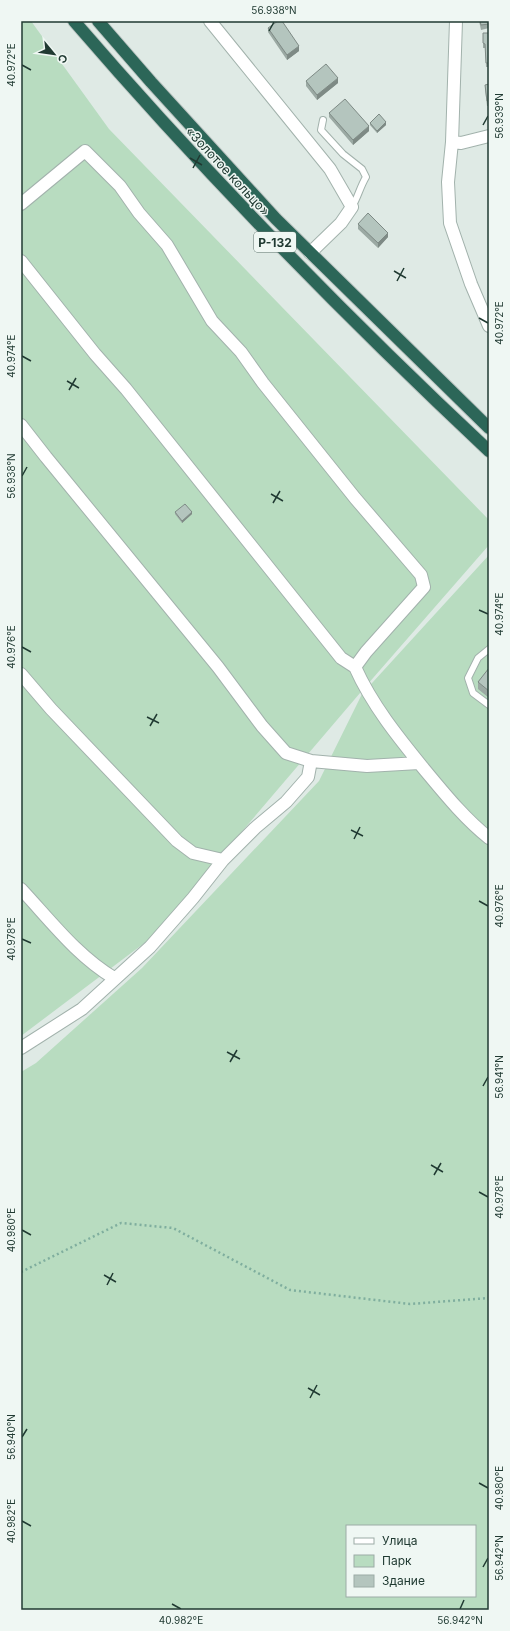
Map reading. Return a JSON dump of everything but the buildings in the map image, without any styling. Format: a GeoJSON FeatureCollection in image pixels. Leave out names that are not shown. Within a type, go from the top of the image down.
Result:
{"type":"FeatureCollection","features":[{"type":"Feature","properties":{"kind":"highway","name":"«Золотое кольцо»"},"geometry":{"type":"LineString","coordinates":[[74,21],[136,94],[264,231],[298,266],[489,451]]}},
{"type":"Feature","properties":{"kind":"highway","name":"«Золотое кольцо»"},"geometry":{"type":"LineString","coordinates":[[98,21],[151,82],[276,219],[489,428]]}},
{"type":"Feature","properties":{"kind":"street"},"geometry":{"type":"LineString","coordinates":[[210,21],[330,169],[352,207],[341,223],[310,253]]}},
{"type":"Feature","properties":{"kind":"street"},"geometry":{"type":"LineString","coordinates":[[456,21],[452,142],[448,182],[450,223],[471,284],[489,326]]}},
{"type":"Feature","properties":{"kind":"street"},"geometry":{"type":"LineString","coordinates":[[452,142],[461,143],[489,136]]}},
{"type":"Feature","properties":{"kind":"street"},"geometry":{"type":"LineString","coordinates":[[21,204],[85,151],[120,186],[139,213],[167,245],[212,321],[241,352],[263,383],[355,498],[421,575],[424,587],[366,652],[355,667]]}},
{"type":"Feature","properties":{"kind":"street"},"geometry":{"type":"LineString","coordinates":[[21,261],[342,658],[355,667],[363,685],[391,729],[453,804],[489,838]]}},
{"type":"Feature","properties":{"kind":"street"},"geometry":{"type":"LineString","coordinates":[[21,425],[218,667],[262,726],[286,753],[311,762],[368,766],[420,764]]}},
{"type":"Feature","properties":{"kind":"street"},"geometry":{"type":"LineString","coordinates":[[21,674],[56,714],[177,841],[193,853],[223,860]]}},
{"type":"Feature","properties":{"kind":"street"},"geometry":{"type":"LineString","coordinates":[[21,1048],[82,1009],[114,978],[150,947],[193,898],[223,860],[255,828],[286,802],[308,777],[311,762]]}},
{"type":"Feature","properties":{"kind":"street"},"geometry":{"type":"LineString","coordinates":[[21,889],[82,954],[114,978]]}},
{"type":"Feature","properties":{"kind":"lane"},"geometry":{"type":"LineString","coordinates":[[323,120],[321,130],[343,154],[362,169],[366,177],[360,187],[358,198],[352,207]]}},
{"type":"Feature","properties":{"kind":"lane"},"geometry":{"type":"LineString","coordinates":[[489,649],[478,658],[468,678],[473,693],[489,705]]}},
{"type":"Feature","properties":{"kind":"path"},"geometry":{"type":"LineString","coordinates":[[21,1272],[121,1223],[173,1228],[290,1290],[410,1304],[489,1298]]}},
{"type":"Feature","properties":{"kind":"green space"},"geometry":{"type":"Polygon","coordinates":[[[21,21],[31,21],[109,129],[489,520],[489,545],[360,693],[151,938],[21,1036],[21,21]]]}},
{"type":"Feature","properties":{"kind":"green space"},"geometry":{"type":"Polygon","coordinates":[[[489,555],[489,1610],[21,1610],[21,1072],[36,1063],[142,968],[319,781],[362,694],[489,555]]]}}]}
